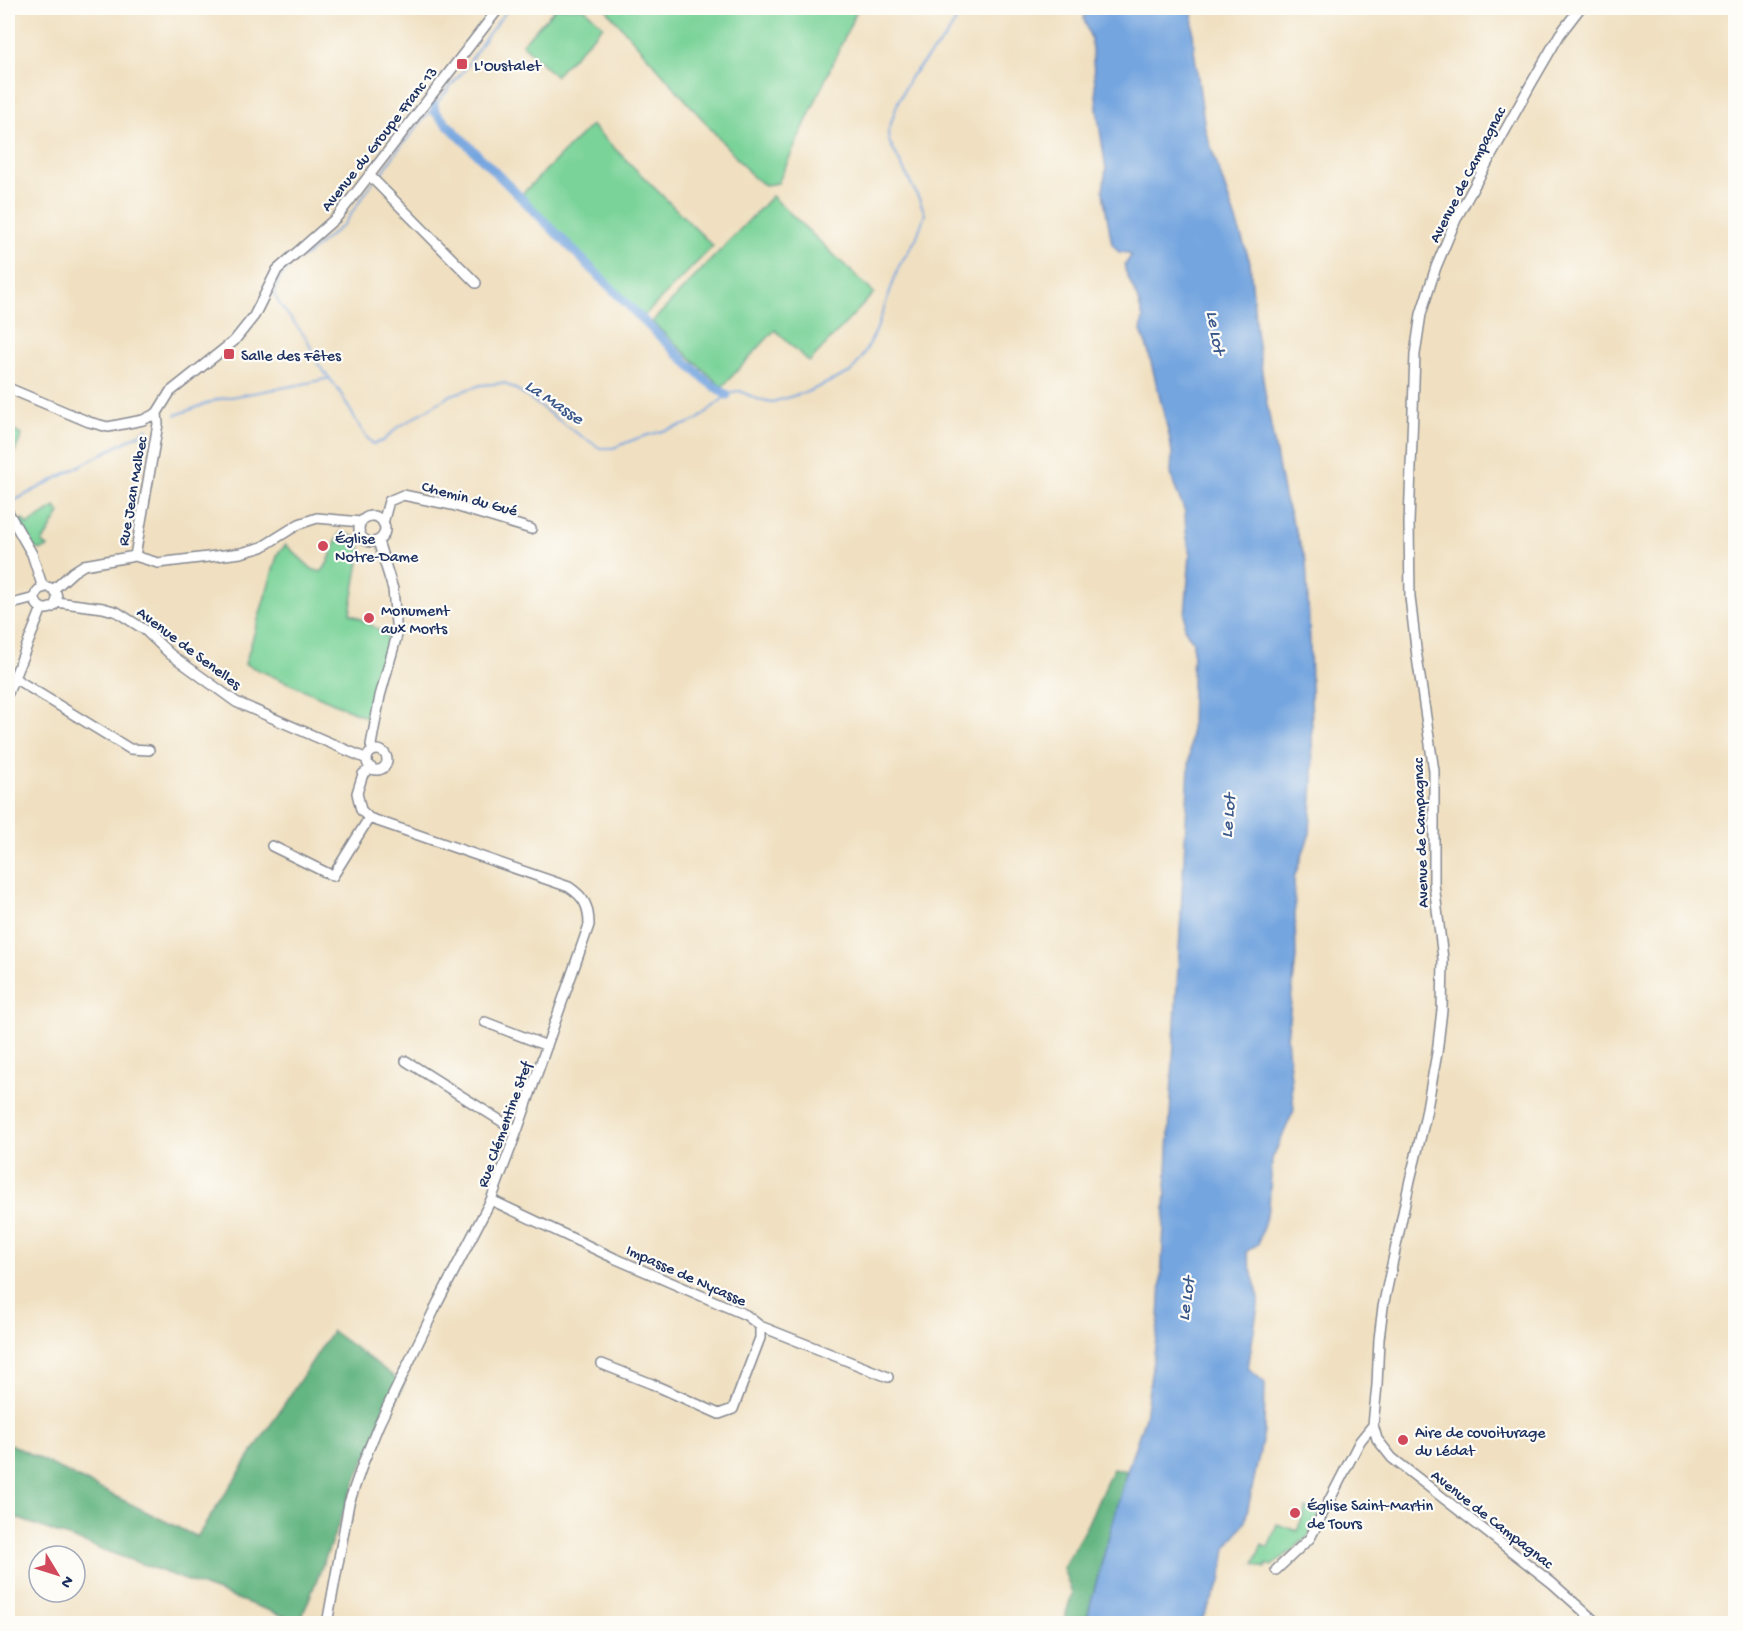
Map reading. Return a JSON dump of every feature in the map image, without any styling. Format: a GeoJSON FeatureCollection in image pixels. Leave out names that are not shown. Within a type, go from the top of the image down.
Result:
{"type":"FeatureCollection","features":[{"type":"Feature","properties":{"kind":"street","name":"Avenue du Groupe Franc 13"},"geometry":{"type":"LineString","coordinates":[[157,414],[170,392],[234,341],[254,315],[277,270],[337,217],[499,8]]}},
{"type":"Feature","properties":{"kind":"street","name":"Avenue de Campagnac"},"geometry":{"type":"LineString","coordinates":[[1580,8],[1560,34],[1487,160],[1457,217],[1436,267],[1421,314],[1415,354],[1410,492],[1410,597],[1434,771],[1434,884],[1443,959],[1442,1010],[1425,1119],[1383,1307],[1372,1425],[1377,1439],[1392,1458],[1552,1583],[1598,1623]]}},
{"type":"Feature","properties":{"kind":"street"},"geometry":{"type":"LineString","coordinates":[[369,176],[476,283]]}},
{"type":"Feature","properties":{"kind":"street"},"geometry":{"type":"LineString","coordinates":[[8,388],[89,422],[108,427],[137,422],[157,414]]}},
{"type":"Feature","properties":{"kind":"street","name":"Rue Jean Malbec"},"geometry":{"type":"LineString","coordinates":[[53,590],[84,565],[135,556],[158,424],[157,414]]}},
{"type":"Feature","properties":{"kind":"street","name":"Chemin du Gué"},"geometry":{"type":"LineString","coordinates":[[383,523],[389,501],[403,495],[452,505],[531,529]]}},
{"type":"Feature","properties":{"kind":"street"},"geometry":{"type":"LineString","coordinates":[[8,512],[32,554],[43,588]]}},
{"type":"Feature","properties":{"kind":"street"},"geometry":{"type":"LineString","coordinates":[[370,516],[380,519],[383,523],[385,528],[382,537],[373,543],[363,540],[358,531],[361,522],[370,516]]}},
{"type":"Feature","properties":{"kind":"street"},"geometry":{"type":"LineString","coordinates":[[135,556],[158,563],[241,553],[262,547],[299,524],[317,518],[361,522]]}},
{"type":"Feature","properties":{"kind":"street"},"geometry":{"type":"LineString","coordinates":[[272,846],[333,876],[369,818],[361,810],[357,793],[371,759],[371,745],[380,696],[397,635],[393,589],[378,541]]}},
{"type":"Feature","properties":{"kind":"street"},"geometry":{"type":"LineString","coordinates":[[43,588],[53,590],[56,602],[48,609],[37,604],[35,598],[37,591],[43,588]]}},
{"type":"Feature","properties":{"kind":"street"},"geometry":{"type":"LineString","coordinates":[[8,605],[35,598]]}},
{"type":"Feature","properties":{"kind":"street","name":"Avenue de Senelles"},"geometry":{"type":"LineString","coordinates":[[56,602],[117,612],[145,630],[170,654],[236,702],[371,759]]}},
{"type":"Feature","properties":{"kind":"street"},"geometry":{"type":"LineString","coordinates":[[8,693],[42,608]]}},
{"type":"Feature","properties":{"kind":"street"},"geometry":{"type":"LineString","coordinates":[[14,678],[130,749],[148,750]]}},
{"type":"Feature","properties":{"kind":"street","name":"Rue Clémentine Stef"},"geometry":{"type":"LineString","coordinates":[[327,1623],[349,1503],[363,1463],[379,1424],[433,1312],[491,1200],[589,925],[587,904],[580,894],[569,887],[369,818]]}},
{"type":"Feature","properties":{"kind":"street"},"geometry":{"type":"LineString","coordinates":[[485,1022],[547,1047]]}},
{"type":"Feature","properties":{"kind":"street"},"geometry":{"type":"LineString","coordinates":[[406,1061],[517,1131]]}},
{"type":"Feature","properties":{"kind":"street","name":"Impasse de Nycasse"},"geometry":{"type":"LineString","coordinates":[[491,1200],[614,1258],[746,1315],[760,1326],[888,1377]]}},
{"type":"Feature","properties":{"kind":"street"},"geometry":{"type":"LineString","coordinates":[[602,1364],[720,1414],[734,1409],[760,1338],[760,1326]]}},
{"type":"Feature","properties":{"kind":"street"},"geometry":{"type":"LineString","coordinates":[[1276,1570],[1311,1538],[1360,1441],[1372,1425]]}},
{"type":"Feature","properties":{"kind":"green space"},"geometry":{"type":"Polygon","coordinates":[[[556,8],[584,8],[603,26],[555,76],[522,44],[556,8]]]}},
{"type":"Feature","properties":{"kind":"green space"},"geometry":{"type":"Polygon","coordinates":[[[605,8],[858,8],[778,183],[765,185],[754,178],[605,8]]]}},
{"type":"Feature","properties":{"kind":"green space"},"geometry":{"type":"Polygon","coordinates":[[[591,125],[713,246],[642,318],[520,196],[591,125]]]}},
{"type":"Feature","properties":{"kind":"green space"},"geometry":{"type":"Polygon","coordinates":[[[772,196],[874,293],[809,362],[775,330],[722,387],[652,322],[772,196]]]}},
{"type":"Feature","properties":{"kind":"green space"},"geometry":{"type":"Polygon","coordinates":[[[8,428],[22,435],[8,467],[8,428]]]}},
{"type":"Feature","properties":{"kind":"green space"},"geometry":{"type":"Polygon","coordinates":[[[55,507],[60,513],[42,543],[48,547],[42,550],[34,548],[20,521],[23,519],[27,525],[55,507]]]}},
{"type":"Feature","properties":{"kind":"green space"},"geometry":{"type":"Polygon","coordinates":[[[341,532],[358,538],[361,550],[350,613],[378,629],[387,637],[389,647],[368,718],[245,664],[278,553],[286,545],[312,569],[321,572],[328,563],[341,532]]]}},
{"type":"Feature","properties":{"kind":"green space"},"geometry":{"type":"Polygon","coordinates":[[[332,1331],[404,1384],[360,1470],[300,1622],[8,1514],[8,1443],[197,1537],[332,1331]]]}},
{"type":"Feature","properties":{"kind":"green space"},"geometry":{"type":"Polygon","coordinates":[[[1113,1468],[1127,1471],[1086,1623],[1063,1624],[1072,1593],[1063,1568],[1087,1525],[1113,1468]]]}},
{"type":"Feature","properties":{"kind":"green space"},"geometry":{"type":"Polygon","coordinates":[[[1306,1508],[1320,1513],[1308,1537],[1272,1566],[1267,1564],[1265,1568],[1254,1564],[1262,1545],[1268,1548],[1277,1524],[1297,1531],[1306,1508]]]}},
{"type":"Feature","properties":{"kind":"water","name":"Le Lot"},"geometry":{"type":"Polygon","coordinates":[[[1085,8],[1192,8],[1194,49],[1205,129],[1250,262],[1256,331],[1284,497],[1306,561],[1313,779],[1310,833],[1294,878],[1296,957],[1287,1038],[1294,1110],[1272,1159],[1269,1206],[1258,1244],[1246,1252],[1259,1298],[1248,1368],[1265,1383],[1264,1432],[1245,1522],[1226,1548],[1221,1582],[1200,1623],[1086,1623],[1127,1471],[1145,1417],[1159,1318],[1191,730],[1193,642],[1184,628],[1190,555],[1185,512],[1171,473],[1170,439],[1148,350],[1141,331],[1143,318],[1125,270],[1125,265],[1131,256],[1129,253],[1119,252],[1112,244],[1103,191],[1106,169],[1098,117],[1091,39],[1084,19],[1085,8]]]}},
{"type":"Feature","properties":{"kind":"waterway","name":"La Masse"},"geometry":{"type":"LineString","coordinates":[[378,179],[397,151],[465,69],[509,8]]}},
{"type":"Feature","properties":{"kind":"waterway","name":"La Masse"},"geometry":{"type":"LineString","coordinates":[[373,182],[344,224],[308,254],[292,263],[280,278],[274,294],[307,339],[318,364],[338,389],[364,434],[373,444],[383,441],[397,428],[451,395],[481,385],[504,383],[600,448],[613,448],[697,420],[731,392],[740,391],[757,399],[772,402],[807,392],[851,372],[863,356],[876,331],[899,266],[916,239],[925,214],[889,141],[888,132],[898,102],[911,76],[946,37],[957,19],[971,8]]}},
{"type":"Feature","properties":{"kind":"waterway"},"geometry":{"type":"LineString","coordinates":[[434,105],[435,112],[650,327],[705,380],[727,395]]}},
{"type":"Feature","properties":{"kind":"waterway"},"geometry":{"type":"LineString","coordinates":[[176,415],[219,399],[330,378]]}},
{"type":"Feature","properties":{"kind":"waterway"},"geometry":{"type":"LineString","coordinates":[[10,503],[148,428]]}},
{"type":"Feature","properties":{"kind":"place","name":"L'Oustalet"},"geometry":{"type":"Point","coordinates":[462,64]}},
{"type":"Feature","properties":{"kind":"place","name":"Salle des Fêtes"},"geometry":{"type":"Point","coordinates":[229,354]}},
{"type":"Feature","properties":{"kind":"place","name":"Église Notre-Dame"},"geometry":{"type":"Point","coordinates":[323,546]}},
{"type":"Feature","properties":{"kind":"place","name":"Monument aux Morts"},"geometry":{"type":"Point","coordinates":[369,618]}},
{"type":"Feature","properties":{"kind":"place","name":"Aire de covoiturage du Lédat"},"geometry":{"type":"Point","coordinates":[1403,1440]}},
{"type":"Feature","properties":{"kind":"place","name":"Église Saint-Martin de Tours"},"geometry":{"type":"Point","coordinates":[1295,1513]}}]}
